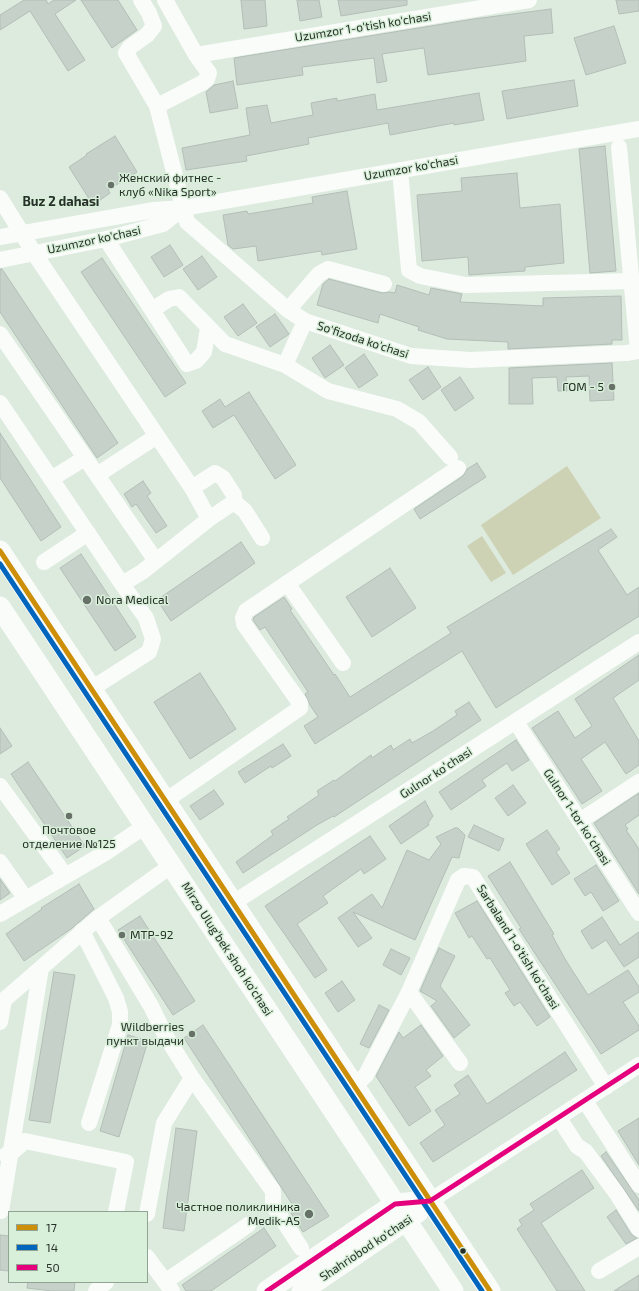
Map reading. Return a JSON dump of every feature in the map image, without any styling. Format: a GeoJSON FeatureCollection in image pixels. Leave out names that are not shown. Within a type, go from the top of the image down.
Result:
{"type":"FeatureCollection","features":[{"type":"Feature","properties":{"kind":"main road"},"geometry":{"type":"LineString","coordinates":[[0,551],[490,1291]]}},
{"type":"Feature","properties":{"kind":"main road","name":"Mirzo Ulug'bek shoh ko'chasi"},"geometry":{"type":"LineString","coordinates":[[0,607],[453,1291]]}},
{"type":"Feature","properties":{"kind":"main road","name":"Shahriobod ko'chasi"},"geometry":{"type":"LineString","coordinates":[[267,1291],[401,1213],[430,1202]]}},
{"type":"Feature","properties":{"kind":"main road","name":"Shahriobod ko'chasi"},"geometry":{"type":"LineString","coordinates":[[302,1291],[401,1213]]}},
{"type":"Feature","properties":{"kind":"street","name":"So'fizoda ko'chasi"},"geometry":{"type":"LineString","coordinates":[[141,0],[150,13],[154,26],[147,35],[130,47],[126,54],[157,106],[187,222],[288,310],[305,321],[411,356],[470,360],[639,351]]}},
{"type":"Feature","properties":{"kind":"street"},"geometry":{"type":"LineString","coordinates":[[157,106],[207,79],[209,73],[196,55],[166,0]]}},
{"type":"Feature","properties":{"kind":"street","name":"Uzumzor 1-o'tish ko'chasi"},"geometry":{"type":"LineString","coordinates":[[196,55],[529,0]]}},
{"type":"Feature","properties":{"kind":"street","name":"Uzumzor ko'chasi"},"geometry":{"type":"LineString","coordinates":[[0,237],[154,210],[183,208],[639,129]]}},
{"type":"Feature","properties":{"kind":"street"},"geometry":{"type":"LineString","coordinates":[[619,147],[639,351]]}},
{"type":"Feature","properties":{"kind":"street"},"geometry":{"type":"LineString","coordinates":[[400,170],[409,270],[420,276],[466,285],[632,281]]}},
{"type":"Feature","properties":{"kind":"street"},"geometry":{"type":"LineString","coordinates":[[0,198],[34,253],[192,488],[209,519]]}},
{"type":"Feature","properties":{"kind":"street","name":"Uzumzor ko'chasi"},"geometry":{"type":"LineString","coordinates":[[0,260],[106,239],[163,224],[183,208]]}},
{"type":"Feature","properties":{"kind":"street"},"geometry":{"type":"LineString","coordinates":[[106,239],[187,364],[196,361],[204,352],[208,328]]}},
{"type":"Feature","properties":{"kind":"street"},"geometry":{"type":"LineString","coordinates":[[288,310],[319,274],[328,269],[384,284]]}},
{"type":"Feature","properties":{"kind":"street"},"geometry":{"type":"LineString","coordinates":[[152,310],[169,299],[179,297],[225,344],[285,365],[328,391],[396,409],[419,422],[454,463],[246,611],[243,618],[244,624],[300,703],[300,708],[166,801]]}},
{"type":"Feature","properties":{"kind":"street"},"geometry":{"type":"LineString","coordinates":[[285,365],[305,321]]}},
{"type":"Feature","properties":{"kind":"street"},"geometry":{"type":"LineString","coordinates":[[0,334],[156,561]]}},
{"type":"Feature","properties":{"kind":"street"},"geometry":{"type":"LineString","coordinates":[[0,403],[146,618],[153,639],[149,652],[91,689]]}},
{"type":"Feature","properties":{"kind":"street"},"geometry":{"type":"LineString","coordinates":[[97,475],[157,436]]}},
{"type":"Feature","properties":{"kind":"street"},"geometry":{"type":"LineString","coordinates":[[51,479],[85,458]]}},
{"type":"Feature","properties":{"kind":"street"},"geometry":{"type":"LineString","coordinates":[[192,488],[215,473],[222,478],[234,495],[234,502],[244,511],[262,538]]}},
{"type":"Feature","properties":{"kind":"street"},"geometry":{"type":"LineString","coordinates":[[122,584],[156,561],[209,519],[234,502]]}},
{"type":"Feature","properties":{"kind":"street"},"geometry":{"type":"LineString","coordinates":[[44,562],[88,533]]}},
{"type":"Feature","properties":{"kind":"street"},"geometry":{"type":"LineString","coordinates":[[287,583],[343,664]]}},
{"type":"Feature","properties":{"kind":"street","name":"Gulnor koʻchasi"},"geometry":{"type":"LineString","coordinates":[[233,904],[639,642]]}},
{"type":"Feature","properties":{"kind":"street","name":"Gulnor 1-tor koʻchasi"},"geometry":{"type":"LineString","coordinates":[[516,722],[639,912]]}},
{"type":"Feature","properties":{"kind":"street"},"geometry":{"type":"LineString","coordinates":[[580,821],[639,782]]}},
{"type":"Feature","properties":{"kind":"street"},"geometry":{"type":"LineString","coordinates":[[0,786],[65,876]]}},
{"type":"Feature","properties":{"kind":"street"},"geometry":{"type":"LineString","coordinates":[[0,914],[105,853],[145,826]]}},
{"type":"Feature","properties":{"kind":"street"},"geometry":{"type":"LineString","coordinates":[[0,862],[26,899]]}},
{"type":"Feature","properties":{"kind":"street"},"geometry":{"type":"LineString","coordinates":[[0,1022],[2,1001],[98,918],[172,866]]}},
{"type":"Feature","properties":{"kind":"street","name":"Sarbaland 1-o'tish ko'chasi"},"geometry":{"type":"LineString","coordinates":[[354,1086],[366,1075],[409,992],[458,880],[464,876],[473,876],[606,1087]]}},
{"type":"Feature","properties":{"kind":"street"},"geometry":{"type":"LineString","coordinates":[[98,918],[151,1006],[165,1036],[192,1078],[273,1191],[273,1206],[301,1248]]}},
{"type":"Feature","properties":{"kind":"street"},"geometry":{"type":"LineString","coordinates":[[82,931],[116,998],[120,1012],[120,1025],[90,1123]]}},
{"type":"Feature","properties":{"kind":"street"},"geometry":{"type":"LineString","coordinates":[[3,1212],[4,1155],[41,968]]}},
{"type":"Feature","properties":{"kind":"street"},"geometry":{"type":"LineString","coordinates":[[409,992],[460,1063]]}},
{"type":"Feature","properties":{"kind":"street"},"geometry":{"type":"LineString","coordinates":[[430,1202],[606,1087],[637,1070]]}},
{"type":"Feature","properties":{"kind":"street"},"geometry":{"type":"LineString","coordinates":[[148,1211],[164,1123],[192,1078]]}},
{"type":"Feature","properties":{"kind":"street"},"geometry":{"type":"LineString","coordinates":[[585,1101],[639,1184]]}},
{"type":"Feature","properties":{"kind":"street"},"geometry":{"type":"LineString","coordinates":[[559,1118],[576,1146],[586,1152],[617,1194],[639,1229]]}},
{"type":"Feature","properties":{"kind":"street"},"geometry":{"type":"LineString","coordinates":[[4,1155],[25,1142],[126,1162],[116,1211]]}},
{"type":"Feature","properties":{"kind":"street"},"geometry":{"type":"LineString","coordinates":[[148,1258],[169,1286],[248,1225]]}},
{"type":"Feature","properties":{"kind":"street"},"geometry":{"type":"LineString","coordinates":[[599,1271],[639,1247]]}},
{"type":"Feature","properties":{"kind":"street"},"geometry":{"type":"LineString","coordinates":[[96,1291],[105,1283]]}},
{"type":"Feature","properties":{"kind":"green space"},"geometry":{"type":"Polygon","coordinates":[[[567,466],[601,518],[513,575],[481,525],[567,466]]]}},
{"type":"Feature","properties":{"kind":"green space"},"geometry":{"type":"Polygon","coordinates":[[[482,536],[506,573],[491,582],[467,546],[482,536]]]}},
{"type":"Feature","properties":{"kind":"building"},"geometry":{"type":"Polygon","coordinates":[[[24,0],[46,0],[48,4],[54,0],[76,0],[55,14],[85,60],[68,71],[30,11],[0,30],[0,15],[24,0]]]}},
{"type":"Feature","properties":{"kind":"building"},"geometry":{"type":"Polygon","coordinates":[[[81,0],[118,0],[137,30],[112,48],[81,0]]]}},
{"type":"Feature","properties":{"kind":"building"},"geometry":{"type":"Polygon","coordinates":[[[241,0],[265,0],[267,26],[244,29],[241,0]]]}},
{"type":"Feature","properties":{"kind":"building"},"geometry":{"type":"Polygon","coordinates":[[[297,0],[319,0],[322,17],[300,21],[297,0]]]}},
{"type":"Feature","properties":{"kind":"building"},"geometry":{"type":"Polygon","coordinates":[[[338,0],[407,0],[407,5],[341,16],[338,0]]]}},
{"type":"Feature","properties":{"kind":"building"},"geometry":{"type":"Polygon","coordinates":[[[616,0],[639,0],[639,11],[619,14],[616,0]]]}},
{"type":"Feature","properties":{"kind":"building"},"geometry":{"type":"Polygon","coordinates":[[[551,9],[553,33],[524,36],[526,61],[428,75],[424,48],[382,54],[387,81],[377,83],[374,58],[302,67],[303,75],[237,85],[234,58],[474,19],[551,9]]]}},
{"type":"Feature","properties":{"kind":"building"},"geometry":{"type":"Polygon","coordinates":[[[614,26],[626,63],[586,75],[574,38],[614,26]]]}},
{"type":"Feature","properties":{"kind":"building"},"geometry":{"type":"Polygon","coordinates":[[[574,80],[578,106],[507,119],[502,91],[574,80]]]}},
{"type":"Feature","properties":{"kind":"building"},"geometry":{"type":"Polygon","coordinates":[[[233,81],[238,108],[210,113],[206,92],[214,85],[233,81]]]}},
{"type":"Feature","properties":{"kind":"building"},"geometry":{"type":"Polygon","coordinates":[[[479,93],[484,120],[454,125],[454,123],[390,135],[388,123],[308,138],[309,144],[246,156],[247,161],[186,170],[182,148],[250,135],[246,108],[267,105],[271,123],[313,115],[311,103],[337,98],[337,101],[375,94],[377,110],[479,93]]]}},
{"type":"Feature","properties":{"kind":"building"},"geometry":{"type":"Polygon","coordinates":[[[115,136],[137,172],[108,190],[110,193],[93,205],[69,167],[87,155],[86,154],[115,136]]]}},
{"type":"Feature","properties":{"kind":"building"},"geometry":{"type":"Polygon","coordinates":[[[605,146],[616,271],[590,273],[579,149],[605,146]]]}},
{"type":"Feature","properties":{"kind":"building"},"geometry":{"type":"Polygon","coordinates":[[[517,173],[520,208],[560,204],[564,263],[525,267],[525,271],[469,275],[468,257],[422,261],[417,195],[462,191],[461,178],[517,173]]]}},
{"type":"Feature","properties":{"kind":"building"},"geometry":{"type":"Polygon","coordinates":[[[347,191],[357,249],[322,255],[321,251],[258,261],[256,246],[233,249],[228,245],[223,215],[247,211],[248,214],[313,203],[312,197],[347,191]]]}},
{"type":"Feature","properties":{"kind":"building"},"geometry":{"type":"Polygon","coordinates":[[[170,245],[183,265],[164,277],[151,257],[170,245]]]}},
{"type":"Feature","properties":{"kind":"building"},"geometry":{"type":"Polygon","coordinates":[[[202,256],[217,277],[198,290],[183,269],[202,256]]]}},
{"type":"Feature","properties":{"kind":"building"},"geometry":{"type":"Polygon","coordinates":[[[102,258],[186,383],[165,397],[81,272],[102,258]]]}},
{"type":"Feature","properties":{"kind":"building"},"geometry":{"type":"Polygon","coordinates":[[[0,269],[2,269],[118,443],[97,458],[0,312],[0,269]]]}},
{"type":"Feature","properties":{"kind":"building"},"geometry":{"type":"Polygon","coordinates":[[[329,279],[382,293],[395,293],[397,285],[429,295],[431,288],[462,294],[460,302],[543,306],[543,298],[621,296],[622,340],[612,340],[612,344],[508,349],[508,342],[447,339],[418,330],[419,327],[380,314],[378,323],[317,305],[323,284],[329,279]]]}},
{"type":"Feature","properties":{"kind":"building"},"geometry":{"type":"Polygon","coordinates":[[[243,304],[257,323],[238,336],[224,317],[243,304]]]}},
{"type":"Feature","properties":{"kind":"building"},"geometry":{"type":"Polygon","coordinates":[[[275,314],[289,334],[270,347],[256,327],[275,314]]]}},
{"type":"Feature","properties":{"kind":"building"},"geometry":{"type":"Polygon","coordinates":[[[330,345],[344,365],[325,378],[312,358],[330,345]]]}},
{"type":"Feature","properties":{"kind":"building"},"geometry":{"type":"Polygon","coordinates":[[[364,354],[378,375],[359,388],[345,368],[364,354]]]}},
{"type":"Feature","properties":{"kind":"building"},"geometry":{"type":"Polygon","coordinates":[[[612,363],[614,400],[590,401],[589,376],[566,377],[567,391],[558,391],[557,377],[532,378],[533,404],[509,404],[509,368],[612,363]]]}},
{"type":"Feature","properties":{"kind":"building"},"geometry":{"type":"Polygon","coordinates":[[[428,367],[441,387],[423,400],[409,380],[428,367]]]}},
{"type":"Feature","properties":{"kind":"building"},"geometry":{"type":"Polygon","coordinates":[[[460,377],[474,398],[455,411],[441,390],[460,377]]]}},
{"type":"Feature","properties":{"kind":"building"},"geometry":{"type":"Polygon","coordinates":[[[249,392],[296,465],[275,479],[234,415],[213,428],[202,411],[220,399],[225,407],[249,392]]]}},
{"type":"Feature","properties":{"kind":"building"},"geometry":{"type":"Polygon","coordinates":[[[0,433],[61,527],[41,541],[0,478],[0,433]]]}},
{"type":"Feature","properties":{"kind":"building"},"geometry":{"type":"Polygon","coordinates":[[[477,463],[486,477],[420,519],[414,509],[463,476],[467,469],[477,463]]]}},
{"type":"Feature","properties":{"kind":"building"},"geometry":{"type":"Polygon","coordinates":[[[143,481],[151,493],[147,496],[167,526],[156,533],[136,504],[132,507],[124,494],[143,481]]]}},
{"type":"Feature","properties":{"kind":"building"},"geometry":{"type":"Polygon","coordinates":[[[611,529],[617,537],[598,550],[627,595],[639,587],[639,616],[496,708],[462,651],[315,744],[304,726],[318,717],[305,694],[308,692],[265,627],[260,630],[253,620],[254,617],[284,597],[292,609],[290,610],[350,697],[451,633],[447,627],[611,529]]]}},
{"type":"Feature","properties":{"kind":"building"},"geometry":{"type":"Polygon","coordinates":[[[241,542],[255,563],[171,621],[157,600],[241,542]]]}},
{"type":"Feature","properties":{"kind":"building"},"geometry":{"type":"Polygon","coordinates":[[[81,554],[136,637],[115,651],[60,568],[81,554]]]}},
{"type":"Feature","properties":{"kind":"building"},"geometry":{"type":"Polygon","coordinates":[[[390,568],[416,608],[372,637],[346,597],[390,568]]]}},
{"type":"Feature","properties":{"kind":"building"},"geometry":{"type":"Polygon","coordinates":[[[639,655],[639,680],[613,698],[639,741],[639,765],[626,774],[605,742],[581,759],[602,791],[582,804],[532,728],[558,711],[575,738],[592,726],[575,699],[639,655]]]}},
{"type":"Feature","properties":{"kind":"building"},"geometry":{"type":"Polygon","coordinates":[[[200,673],[236,729],[190,759],[154,702],[200,673]]]}},
{"type":"Feature","properties":{"kind":"building"},"geometry":{"type":"Polygon","coordinates":[[[469,702],[481,720],[334,817],[333,816],[317,825],[243,873],[236,862],[273,835],[271,831],[289,819],[287,817],[319,795],[317,791],[334,780],[335,781],[371,755],[372,758],[391,745],[393,750],[410,739],[412,743],[433,731],[457,715],[455,711],[469,702]]]}},
{"type":"Feature","properties":{"kind":"building"},"geometry":{"type":"Polygon","coordinates":[[[0,728],[12,746],[0,754],[0,728]]]}},
{"type":"Feature","properties":{"kind":"building"},"geometry":{"type":"Polygon","coordinates":[[[516,740],[529,760],[512,771],[507,763],[482,780],[486,786],[451,810],[439,792],[516,740]]]}},
{"type":"Feature","properties":{"kind":"building"},"geometry":{"type":"Polygon","coordinates":[[[283,744],[291,756],[272,768],[271,766],[245,783],[238,772],[283,744]]]}},
{"type":"Feature","properties":{"kind":"building"},"geometry":{"type":"Polygon","coordinates":[[[28,762],[85,846],[67,858],[11,774],[28,762]]]}},
{"type":"Feature","properties":{"kind":"building"},"geometry":{"type":"Polygon","coordinates":[[[513,785],[526,803],[508,816],[495,798],[513,785]]]}},
{"type":"Feature","properties":{"kind":"building"},"geometry":{"type":"Polygon","coordinates":[[[214,790],[224,804],[200,820],[190,806],[214,790]]]}},
{"type":"Feature","properties":{"kind":"building"},"geometry":{"type":"Polygon","coordinates":[[[639,793],[639,815],[625,825],[628,829],[626,830],[639,849],[639,894],[594,823],[639,793]]]}},
{"type":"Feature","properties":{"kind":"building"},"geometry":{"type":"Polygon","coordinates":[[[425,801],[433,816],[428,823],[429,825],[401,844],[389,826],[425,801]]]}},
{"type":"Feature","properties":{"kind":"building"},"geometry":{"type":"Polygon","coordinates":[[[474,825],[504,839],[499,851],[468,837],[474,825]]]}},
{"type":"Feature","properties":{"kind":"building"},"geometry":{"type":"Polygon","coordinates":[[[458,828],[465,835],[459,858],[452,857],[415,940],[353,912],[372,938],[358,947],[338,918],[372,894],[382,908],[407,850],[429,860],[441,844],[436,837],[458,828]]]}},
{"type":"Feature","properties":{"kind":"building"},"geometry":{"type":"Polygon","coordinates":[[[547,830],[560,849],[556,852],[570,873],[552,885],[526,844],[547,830]]]}},
{"type":"Feature","properties":{"kind":"building"},"geometry":{"type":"Polygon","coordinates":[[[370,836],[386,859],[364,874],[361,869],[323,896],[328,903],[297,924],[327,970],[315,978],[265,906],[370,836]]]}},
{"type":"Feature","properties":{"kind":"building"},"geometry":{"type":"Polygon","coordinates":[[[510,862],[554,934],[552,935],[565,959],[588,995],[628,970],[639,987],[639,992],[623,1002],[639,1026],[639,1030],[601,1054],[519,929],[521,928],[488,876],[510,862]]]}},
{"type":"Feature","properties":{"kind":"building"},"geometry":{"type":"Polygon","coordinates":[[[596,865],[619,901],[603,911],[591,892],[585,896],[574,879],[596,865]]]}},
{"type":"Feature","properties":{"kind":"building"},"geometry":{"type":"Polygon","coordinates":[[[0,879],[10,893],[0,900],[0,879]]]}},
{"type":"Feature","properties":{"kind":"building"},"geometry":{"type":"Polygon","coordinates":[[[79,884],[94,909],[71,929],[24,961],[6,934],[42,909],[41,908],[79,884]]]}},
{"type":"Feature","properties":{"kind":"building"},"geometry":{"type":"Polygon","coordinates":[[[477,901],[550,1017],[537,1026],[520,1002],[514,1006],[505,993],[510,990],[490,958],[487,959],[472,936],[469,938],[455,913],[477,901]]]}},
{"type":"Feature","properties":{"kind":"building"},"geometry":{"type":"Polygon","coordinates":[[[140,916],[195,1001],[173,1015],[118,930],[140,916]]]}},
{"type":"Feature","properties":{"kind":"building"},"geometry":{"type":"Polygon","coordinates":[[[602,917],[620,945],[639,932],[639,957],[624,967],[606,940],[592,949],[581,931],[602,917]]]}},
{"type":"Feature","properties":{"kind":"building"},"geometry":{"type":"Polygon","coordinates":[[[439,948],[455,956],[440,986],[470,1025],[454,1038],[431,1006],[437,1001],[420,991],[439,948]]]}},
{"type":"Feature","properties":{"kind":"building"},"geometry":{"type":"Polygon","coordinates":[[[391,949],[410,958],[401,975],[383,965],[391,949]]]}},
{"type":"Feature","properties":{"kind":"building"},"geometry":{"type":"Polygon","coordinates":[[[54,972],[75,975],[50,1123],[29,1120],[54,972]]]}},
{"type":"Feature","properties":{"kind":"building"},"geometry":{"type":"Polygon","coordinates":[[[342,981],[355,1000],[338,1012],[325,993],[342,981]]]}},
{"type":"Feature","properties":{"kind":"building"},"geometry":{"type":"Polygon","coordinates":[[[379,1005],[389,1010],[369,1048],[360,1044],[379,1005]]]}},
{"type":"Feature","properties":{"kind":"building"},"geometry":{"type":"Polygon","coordinates":[[[203,1025],[329,1216],[303,1232],[291,1213],[296,1210],[184,1038],[203,1025]]]}},
{"type":"Feature","properties":{"kind":"building"},"geometry":{"type":"Polygon","coordinates":[[[421,1025],[443,1056],[426,1070],[431,1076],[415,1087],[431,1111],[409,1126],[376,1076],[399,1032],[403,1038],[421,1025]]]}},
{"type":"Feature","properties":{"kind":"building"},"geometry":{"type":"Polygon","coordinates":[[[128,1035],[148,1041],[119,1137],[100,1131],[128,1035]]]}},
{"type":"Feature","properties":{"kind":"building"},"geometry":{"type":"Polygon","coordinates":[[[565,1052],[577,1070],[433,1162],[420,1143],[445,1125],[435,1110],[460,1094],[454,1085],[468,1075],[487,1104],[565,1052]]]}},
{"type":"Feature","properties":{"kind":"building"},"geometry":{"type":"Polygon","coordinates":[[[639,1118],[639,1165],[618,1131],[639,1118]]]}},
{"type":"Feature","properties":{"kind":"building"},"geometry":{"type":"Polygon","coordinates":[[[176,1128],[197,1131],[184,1231],[163,1228],[176,1128]]]}},
{"type":"Feature","properties":{"kind":"building"},"geometry":{"type":"Polygon","coordinates":[[[606,1152],[639,1200],[639,1211],[601,1156],[606,1152]]]}},
{"type":"Feature","properties":{"kind":"building"},"geometry":{"type":"Polygon","coordinates":[[[582,1170],[594,1188],[541,1223],[585,1291],[557,1291],[517,1229],[522,1225],[519,1220],[534,1210],[530,1204],[582,1170]]]}},
{"type":"Feature","properties":{"kind":"building"},"geometry":{"type":"Polygon","coordinates":[[[616,1210],[631,1234],[637,1238],[626,1244],[607,1217],[616,1210]]]}},
{"type":"Feature","properties":{"kind":"building"},"geometry":{"type":"Polygon","coordinates":[[[264,1228],[276,1246],[211,1291],[186,1291],[182,1285],[264,1228]]]}},
{"type":"Feature","properties":{"kind":"building"},"geometry":{"type":"Polygon","coordinates":[[[0,1235],[8,1236],[8,1271],[0,1270],[0,1235]]]}},
{"type":"Feature","properties":{"kind":"building"},"geometry":{"type":"Polygon","coordinates":[[[639,1275],[639,1291],[614,1291],[639,1275]]]}},
{"type":"Feature","properties":{"kind":"building"},"geometry":{"type":"Polygon","coordinates":[[[28,1283],[75,1283],[74,1291],[52,1291],[27,1288],[28,1283]]]}},
{"type":"Feature","properties":{"kind":"transit line","name":"17"},"geometry":{"type":"LineString","coordinates":[[0,551],[490,1291]]}},
{"type":"Feature","properties":{"kind":"transit line","name":"14"},"geometry":{"type":"LineString","coordinates":[[0,564],[482,1291]]}},
{"type":"Feature","properties":{"kind":"transit line","name":"50"},"geometry":{"type":"LineString","coordinates":[[267,1291],[395,1204],[430,1201],[639,1065]]}},
{"type":"Feature","properties":{"kind":"place","name":"Женский фитнес - клуб «Nika Sport»"},"geometry":{"type":"Point","coordinates":[111,185]}},
{"type":"Feature","properties":{"kind":"place","name":"ГОМ - 5"},"geometry":{"type":"Point","coordinates":[612,387]}},
{"type":"Feature","properties":{"kind":"place","name":"Nora Medical"},"geometry":{"type":"Point","coordinates":[87,600]}},
{"type":"Feature","properties":{"kind":"place","name":"Почтовое отделение №125"},"geometry":{"type":"Point","coordinates":[69,816]}},
{"type":"Feature","properties":{"kind":"place","name":"MTP-92"},"geometry":{"type":"Point","coordinates":[122,935]}},
{"type":"Feature","properties":{"kind":"place","name":"Wildberries пункт выдачи"},"geometry":{"type":"Point","coordinates":[192,1034]}},
{"type":"Feature","properties":{"kind":"place","name":"Частное поликлиника Medik-AS"},"geometry":{"type":"Point","coordinates":[309,1214]}},
{"type":"Feature","properties":{"kind":"district","name":"Buz 2 dahasi"},"geometry":{"type":"Point","coordinates":[61,202]}}]}
